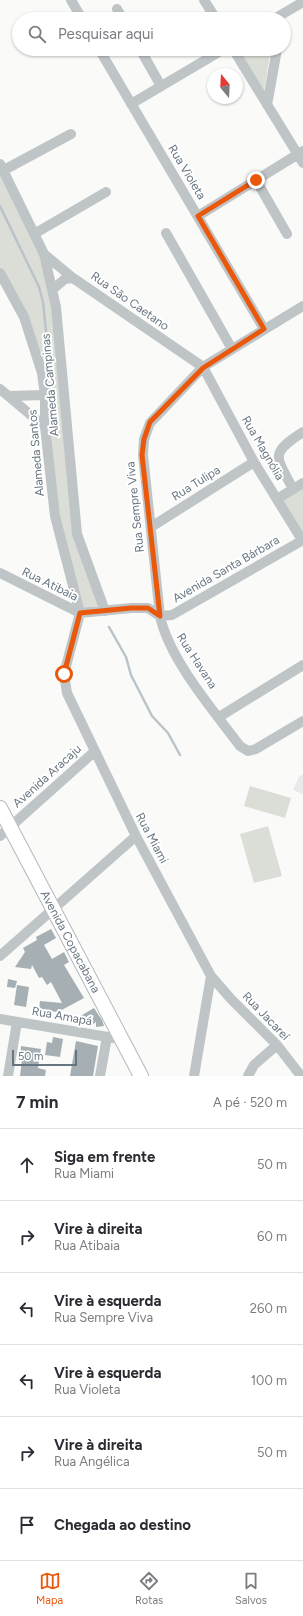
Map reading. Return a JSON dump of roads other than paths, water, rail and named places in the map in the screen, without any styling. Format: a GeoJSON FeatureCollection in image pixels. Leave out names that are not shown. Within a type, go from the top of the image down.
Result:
{"type":"FeatureCollection","features":[{"type":"Feature","properties":{"kind":"street"},"geometry":{"type":"LineString","coordinates":[[71,0],[78,12]]}},
{"type":"Feature","properties":{"kind":"street"},"geometry":{"type":"LineString","coordinates":[[204,0],[212,12]]}},
{"type":"Feature","properties":{"kind":"street"},"geometry":{"type":"LineString","coordinates":[[288,12],[303,2]]}},
{"type":"Feature","properties":{"kind":"street","name":"Rua Violeta"},"geometry":{"type":"LineString","coordinates":[[103,56],[264,329]]}},
{"type":"Feature","properties":{"kind":"street"},"geometry":{"type":"LineString","coordinates":[[144,56],[161,86]]}},
{"type":"Feature","properties":{"kind":"street"},"geometry":{"type":"LineString","coordinates":[[131,104],[212,56]]}},
{"type":"Feature","properties":{"kind":"street"},"geometry":{"type":"LineString","coordinates":[[198,216],[256,180],[301,156],[237,56]]}},
{"type":"Feature","properties":{"kind":"street"},"geometry":{"type":"LineString","coordinates":[[268,105],[276,56]]}},
{"type":"Feature","properties":{"kind":"street"},"geometry":{"type":"LineString","coordinates":[[2,167],[71,134]]}},
{"type":"Feature","properties":{"kind":"street","name":"Alameda Campinas"},"geometry":{"type":"LineString","coordinates":[[2,167],[44,254],[53,289],[56,307],[77,534],[105,611]]}},
{"type":"Feature","properties":{"kind":"street"},"geometry":{"type":"LineString","coordinates":[[256,180],[287,234]]}},
{"type":"Feature","properties":{"kind":"street"},"geometry":{"type":"LineString","coordinates":[[34,234],[106,192]]}},
{"type":"Feature","properties":{"kind":"street"},"geometry":{"type":"LineString","coordinates":[[166,233],[232,349]]}},
{"type":"Feature","properties":{"kind":"street","name":"Rua São Caetano"},"geometry":{"type":"LineString","coordinates":[[44,254],[73,278],[203,368]]}},
{"type":"Feature","properties":{"kind":"street","name":"Alameda Santos"},"geometry":{"type":"LineString","coordinates":[[0,273],[24,317],[37,355],[45,396],[45,427],[55,516],[80,613]]}},
{"type":"Feature","properties":{"kind":"street"},"geometry":{"type":"LineString","coordinates":[[53,289],[64,279],[73,278]]}},
{"type":"Feature","properties":{"kind":"street","name":"Rua Sempre Viva"},"geometry":{"type":"LineString","coordinates":[[160,616],[142,455],[144,439],[150,422],[203,368],[303,306]]}},
{"type":"Feature","properties":{"kind":"street","name":"Rua Magnólia"},"geometry":{"type":"LineString","coordinates":[[203,368],[254,462],[302,540]]}},
{"type":"Feature","properties":{"kind":"street"},"geometry":{"type":"LineString","coordinates":[[0,389],[45,427]]}},
{"type":"Feature","properties":{"kind":"street"},"geometry":{"type":"LineString","coordinates":[[9,396],[45,396]]}},
{"type":"Feature","properties":{"kind":"street"},"geometry":{"type":"LineString","coordinates":[[293,489],[278,459],[279,450],[303,432]]}},
{"type":"Feature","properties":{"kind":"street","name":"Rua Tulipa"},"geometry":{"type":"LineString","coordinates":[[151,527],[254,462]]}},
{"type":"Feature","properties":{"kind":"street"},"geometry":{"type":"LineString","coordinates":[[276,499],[303,483]]}},
{"type":"Feature","properties":{"kind":"street","name":"Avenida Santa Bárbara"},"geometry":{"type":"LineString","coordinates":[[160,616],[172,615],[302,540]]}},
{"type":"Feature","properties":{"kind":"street","name":"Rua Atibaia"},"geometry":{"type":"LineString","coordinates":[[0,573],[80,613],[131,608],[148,608],[160,616]]}},
{"type":"Feature","properties":{"kind":"street","name":"Rua Miami"},"geometry":{"type":"LineString","coordinates":[[80,613],[64,674],[67,693],[94,752],[136,836],[211,976]]}},
{"type":"Feature","properties":{"kind":"street","name":"Rua Havana"},"geometry":{"type":"LineString","coordinates":[[160,616],[163,631],[173,651],[240,746],[248,751],[256,749],[303,721]]}},
{"type":"Feature","properties":{"kind":"street"},"geometry":{"type":"LineString","coordinates":[[219,717],[303,665]]}},
{"type":"Feature","properties":{"kind":"street","name":"Avenida Aracaju"},"geometry":{"type":"LineString","coordinates":[[5,832],[94,752]]}},
{"type":"Feature","properties":{"kind":"street","name":"Avenida Copacabana"},"geometry":{"type":"LineString","coordinates":[[0,808],[5,832],[52,910],[114,1038],[141,1076]]}},
{"type":"Feature","properties":{"kind":"street"},"geometry":{"type":"LineString","coordinates":[[0,956],[136,836]]}},
{"type":"Feature","properties":{"kind":"street"},"geometry":{"type":"LineString","coordinates":[[194,1076],[211,976]]}},
{"type":"Feature","properties":{"kind":"street","name":"Rua Jacareí"},"geometry":{"type":"LineString","coordinates":[[211,976],[231,999],[277,1045],[301,1076]]}},
{"type":"Feature","properties":{"kind":"street","name":"Rua Amapá"},"geometry":{"type":"LineString","coordinates":[[0,1018],[114,1038]]}},
{"type":"Feature","properties":{"kind":"street"},"geometry":{"type":"LineString","coordinates":[[8,1076],[17,1022]]}},
{"type":"Feature","properties":{"kind":"street"},"geometry":{"type":"LineString","coordinates":[[100,1076],[114,1038]]}},
{"type":"Feature","properties":{"kind":"street"},"geometry":{"type":"LineString","coordinates":[[248,1076],[254,1065],[277,1045]]}},
{"type":"Feature","properties":{"kind":"waterway"},"geometry":{"type":"LineString","coordinates":[[0,206],[39,287],[43,302],[47,341]]}},
{"type":"Feature","properties":{"kind":"waterway"},"geometry":{"type":"LineString","coordinates":[[109,627],[126,657],[131,675],[152,716],[168,733],[180,755]]}}]}
